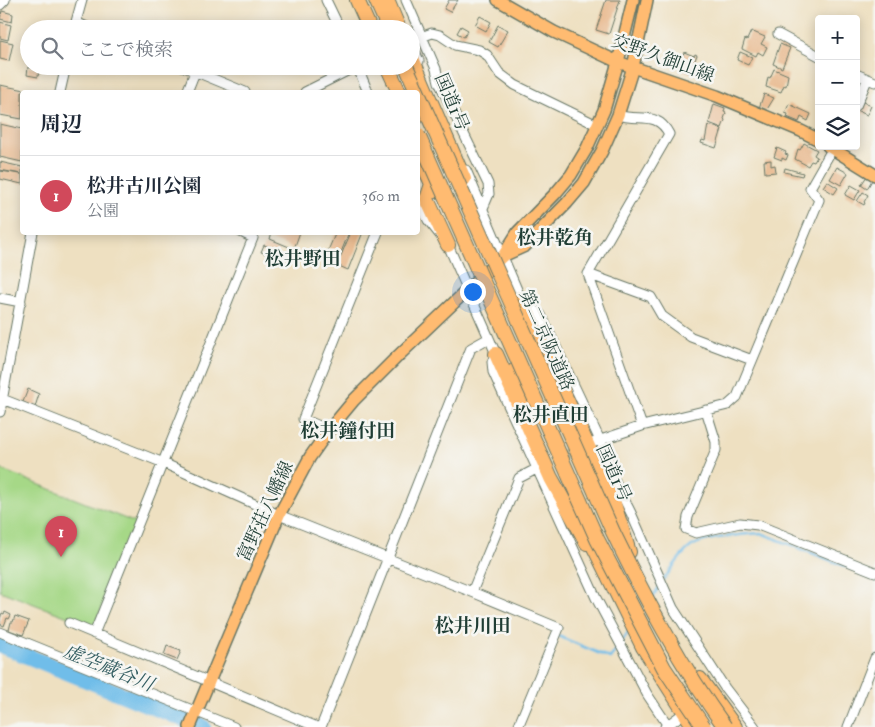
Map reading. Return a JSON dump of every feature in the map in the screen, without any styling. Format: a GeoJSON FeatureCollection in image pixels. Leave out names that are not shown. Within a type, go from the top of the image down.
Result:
{"type":"FeatureCollection","features":[{"type":"Feature","properties":{"kind":"highway"},"geometry":{"type":"LineString","coordinates":[[351,0],[359,20]]}},
{"type":"Feature","properties":{"kind":"highway"},"geometry":{"type":"LineString","coordinates":[[376,0],[385,20]]}},
{"type":"Feature","properties":{"kind":"highway"},"geometry":{"type":"LineString","coordinates":[[387,0],[396,20]]}},
{"type":"Feature","properties":{"kind":"highway"},"geometry":{"type":"LineString","coordinates":[[358,4],[366,20]]}},
{"type":"Feature","properties":{"kind":"highway"},"geometry":{"type":"LineString","coordinates":[[384,75],[390,90]]}},
{"type":"Feature","properties":{"kind":"highway"},"geometry":{"type":"LineString","coordinates":[[391,75],[397,90]]}},
{"type":"Feature","properties":{"kind":"highway","name":"第二京阪道路"},"geometry":{"type":"LineString","coordinates":[[410,75],[417,90]]}},
{"type":"Feature","properties":{"kind":"highway","name":"国道1号"},"geometry":{"type":"LineString","coordinates":[[419,75],[541,356],[629,552],[690,664],[735,727]]}},
{"type":"Feature","properties":{"kind":"highway","name":"第二京阪道路"},"geometry":{"type":"LineString","coordinates":[[420,98],[613,532],[646,599],[678,657],[725,727]]}},
{"type":"Feature","properties":{"kind":"highway","name":"第二京阪道路"},"geometry":{"type":"LineString","coordinates":[[420,140],[597,539],[664,668],[704,727]]}},
{"type":"Feature","properties":{"kind":"highway"},"geometry":{"type":"LineString","coordinates":[[420,157],[597,556],[643,646],[694,727]]}},
{"type":"Feature","properties":{"kind":"highway"},"geometry":{"type":"LineString","coordinates":[[433,188],[427,199],[448,245]]}},
{"type":"Feature","properties":{"kind":"highway"},"geometry":{"type":"LineString","coordinates":[[522,299],[614,504],[629,552]]}},
{"type":"Feature","properties":{"kind":"highway"},"geometry":{"type":"LineString","coordinates":[[496,354],[551,478],[586,542],[597,556]]}},
{"type":"Feature","properties":{"kind":"main road","name":"交野久御山線"},"geometry":{"type":"LineString","coordinates":[[498,0],[554,32],[618,62],[717,96],[815,138]]}},
{"type":"Feature","properties":{"kind":"main road","name":"富野荘八幡線"},"geometry":{"type":"LineString","coordinates":[[190,727],[280,515],[310,457],[354,400],[502,256],[518,232],[550,200],[571,175],[587,148],[604,110],[633,0]]}},
{"type":"Feature","properties":{"kind":"main road","name":"富野荘八幡線"},"geometry":{"type":"LineString","coordinates":[[502,256],[525,246],[584,183],[602,151],[618,115],[648,0]]}},
{"type":"Feature","properties":{"kind":"main road"},"geometry":{"type":"LineString","coordinates":[[836,150],[875,174]]}},
{"type":"Feature","properties":{"kind":"street"},"geometry":{"type":"LineString","coordinates":[[0,5],[5,0]]}},
{"type":"Feature","properties":{"kind":"street"},"geometry":{"type":"LineString","coordinates":[[77,20],[82,0]]}},
{"type":"Feature","properties":{"kind":"street"},"geometry":{"type":"LineString","coordinates":[[326,0],[336,20]]}},
{"type":"Feature","properties":{"kind":"street"},"geometry":{"type":"LineString","coordinates":[[393,0],[401,20]]}},
{"type":"Feature","properties":{"kind":"street"},"geometry":{"type":"LineString","coordinates":[[406,0],[411,20]]}},
{"type":"Feature","properties":{"kind":"street"},"geometry":{"type":"LineString","coordinates":[[420,38],[432,33],[440,35],[455,45],[479,50],[487,55],[499,73],[515,85],[597,125]]}},
{"type":"Feature","properties":{"kind":"street"},"geometry":{"type":"LineString","coordinates":[[778,34],[815,54]]}},
{"type":"Feature","properties":{"kind":"street"},"geometry":{"type":"LineString","coordinates":[[420,45],[436,68],[439,82],[488,184],[489,194],[483,208]]}},
{"type":"Feature","properties":{"kind":"street"},"geometry":{"type":"LineString","coordinates":[[420,49],[502,256],[522,299],[541,315],[596,442],[605,451],[607,465],[631,513],[673,608],[725,688],[755,727]]}},
{"type":"Feature","properties":{"kind":"street"},"geometry":{"type":"LineString","coordinates":[[60,90],[64,75]]}},
{"type":"Feature","properties":{"kind":"street"},"geometry":{"type":"LineString","coordinates":[[188,90],[194,75]]}},
{"type":"Feature","properties":{"kind":"street"},"geometry":{"type":"LineString","coordinates":[[202,75],[240,90]]}},
{"type":"Feature","properties":{"kind":"street"},"geometry":{"type":"LineString","coordinates":[[309,90],[339,75]]}},
{"type":"Feature","properties":{"kind":"street"},"geometry":{"type":"LineString","coordinates":[[361,75],[367,90]]}},
{"type":"Feature","properties":{"kind":"street"},"geometry":{"type":"LineString","coordinates":[[857,105],[871,81]]}},
{"type":"Feature","properties":{"kind":"street"},"geometry":{"type":"LineString","coordinates":[[618,115],[626,118],[644,117],[658,121],[666,127],[669,134],[588,274],[642,426]]}},
{"type":"Feature","properties":{"kind":"street"},"geometry":{"type":"LineString","coordinates":[[596,442],[642,426],[728,404],[737,397],[819,200],[810,188],[829,150]]}},
{"type":"Feature","properties":{"kind":"street"},"geometry":{"type":"LineString","coordinates":[[420,202],[428,220],[448,245],[468,289],[496,354],[492,362],[493,372],[540,467],[550,499],[560,515],[596,598],[647,694],[667,726],[680,716]]}},
{"type":"Feature","properties":{"kind":"street"},"geometry":{"type":"LineString","coordinates":[[0,412],[32,235]]}},
{"type":"Feature","properties":{"kind":"street"},"geometry":{"type":"LineString","coordinates":[[94,634],[253,238],[247,235]]}},
{"type":"Feature","properties":{"kind":"street"},"geometry":{"type":"LineString","coordinates":[[329,430],[304,419],[377,235]]}},
{"type":"Feature","properties":{"kind":"street"},"geometry":{"type":"LineString","coordinates":[[588,274],[651,297],[662,316],[692,337],[752,360]]}},
{"type":"Feature","properties":{"kind":"street"},"geometry":{"type":"LineString","coordinates":[[0,298],[21,302]]}},
{"type":"Feature","properties":{"kind":"street"},"geometry":{"type":"LineString","coordinates":[[69,623],[319,727],[471,348],[489,338]]}},
{"type":"Feature","properties":{"kind":"street"},"geometry":{"type":"LineString","coordinates":[[1,399],[163,463],[280,515],[559,628],[518,727]]}},
{"type":"Feature","properties":{"kind":"street"},"geometry":{"type":"LineString","coordinates":[[706,410],[716,442],[716,450],[688,517],[686,529],[696,533],[740,523],[758,525],[875,572]]}},
{"type":"Feature","properties":{"kind":"street"},"geometry":{"type":"LineString","coordinates":[[472,592],[519,478],[540,467]]}},
{"type":"Feature","properties":{"kind":"street"},"geometry":{"type":"LineString","coordinates":[[0,632],[234,727]]}},
{"type":"Feature","properties":{"kind":"street"},"geometry":{"type":"LineString","coordinates":[[848,727],[875,658]]}},
{"type":"Feature","properties":{"kind":"street"},"geometry":{"type":"LineString","coordinates":[[714,692],[725,688]]}},
{"type":"Feature","properties":{"kind":"green space"},"geometry":{"type":"Polygon","coordinates":[[[0,469],[136,523],[94,627],[0,591],[0,469]]]}},
{"type":"Feature","properties":{"kind":"building"},"geometry":{"type":"Polygon","coordinates":[[[449,0],[458,0],[450,12],[444,9],[449,0]]]}},
{"type":"Feature","properties":{"kind":"building"},"geometry":{"type":"Polygon","coordinates":[[[606,0],[620,0],[609,34],[596,30],[606,0]]]}},
{"type":"Feature","properties":{"kind":"building"},"geometry":{"type":"Polygon","coordinates":[[[2,11],[13,14],[12,22],[0,19],[2,11]]]}},
{"type":"Feature","properties":{"kind":"building"},"geometry":{"type":"Polygon","coordinates":[[[480,16],[491,22],[486,31],[475,25],[480,16]]]}},
{"type":"Feature","properties":{"kind":"building"},"geometry":{"type":"Polygon","coordinates":[[[0,22],[11,25],[8,40],[0,38],[0,22]]]}},
{"type":"Feature","properties":{"kind":"building"},"geometry":{"type":"Polygon","coordinates":[[[498,25],[508,30],[498,47],[489,42],[498,25]]]}},
{"type":"Feature","properties":{"kind":"building"},"geometry":{"type":"Polygon","coordinates":[[[461,26],[468,30],[464,37],[457,33],[461,26]]]}},
{"type":"Feature","properties":{"kind":"building"},"geometry":{"type":"Polygon","coordinates":[[[751,31],[765,37],[761,44],[767,47],[763,55],[758,52],[756,56],[742,49],[745,39],[747,40],[751,31]]]}},
{"type":"Feature","properties":{"kind":"building"},"geometry":{"type":"Polygon","coordinates":[[[0,40],[13,43],[9,61],[0,59],[0,40]]]}},
{"type":"Feature","properties":{"kind":"building"},"geometry":{"type":"Polygon","coordinates":[[[780,44],[790,48],[782,68],[773,64],[780,44]]]}},
{"type":"Feature","properties":{"kind":"building"},"geometry":{"type":"Polygon","coordinates":[[[684,52],[694,56],[695,54],[697,55],[690,73],[680,69],[684,52]]]}},
{"type":"Feature","properties":{"kind":"building"},"geometry":{"type":"Polygon","coordinates":[[[740,52],[752,57],[748,65],[737,60],[740,52]]]}},
{"type":"Feature","properties":{"kind":"building"},"geometry":{"type":"Polygon","coordinates":[[[774,69],[788,75],[786,86],[784,85],[781,92],[766,87],[768,77],[770,78],[774,69]]]}},
{"type":"Feature","properties":{"kind":"building"},"geometry":{"type":"Polygon","coordinates":[[[0,85],[25,90],[20,90],[20,119],[0,115],[0,85]]]}},
{"type":"Feature","properties":{"kind":"building"},"geometry":{"type":"Polygon","coordinates":[[[764,94],[774,98],[766,111],[759,108],[764,94]]]}},
{"type":"Feature","properties":{"kind":"building"},"geometry":{"type":"Polygon","coordinates":[[[863,102],[871,106],[867,115],[860,112],[863,102]]]}},
{"type":"Feature","properties":{"kind":"building"},"geometry":{"type":"Polygon","coordinates":[[[714,104],[725,108],[725,120],[722,128],[709,123],[714,104]]]}},
{"type":"Feature","properties":{"kind":"building"},"geometry":{"type":"Polygon","coordinates":[[[789,104],[811,114],[808,121],[801,117],[799,122],[787,117],[788,114],[785,113],[789,104]]]}},
{"type":"Feature","properties":{"kind":"building"},"geometry":{"type":"Polygon","coordinates":[[[0,124],[20,129],[20,162],[0,157],[0,124]]]}},
{"type":"Feature","properties":{"kind":"building"},"geometry":{"type":"Polygon","coordinates":[[[708,125],[722,129],[716,148],[701,143],[702,140],[705,141],[708,125]]]}},
{"type":"Feature","properties":{"kind":"building"},"geometry":{"type":"Polygon","coordinates":[[[804,143],[817,150],[814,155],[817,157],[814,162],[811,161],[808,166],[795,159],[798,149],[800,150],[804,143]]]}},
{"type":"Feature","properties":{"kind":"building"},"geometry":{"type":"Polygon","coordinates":[[[777,148],[786,152],[785,154],[788,155],[786,160],[774,157],[777,148]]]}},
{"type":"Feature","properties":{"kind":"building"},"geometry":{"type":"Polygon","coordinates":[[[771,160],[771,166],[775,165],[776,172],[765,173],[764,161],[771,160]]]}},
{"type":"Feature","properties":{"kind":"building"},"geometry":{"type":"Polygon","coordinates":[[[0,162],[20,167],[20,174],[0,170],[0,162]]]}},
{"type":"Feature","properties":{"kind":"building"},"geometry":{"type":"Polygon","coordinates":[[[837,167],[848,173],[841,185],[830,179],[837,167]]]}},
{"type":"Feature","properties":{"kind":"building"},"geometry":{"type":"Polygon","coordinates":[[[785,168],[803,173],[802,176],[784,172],[785,168]]]}},
{"type":"Feature","properties":{"kind":"building"},"geometry":{"type":"Polygon","coordinates":[[[0,171],[20,174],[20,184],[0,179],[0,171]]]}},
{"type":"Feature","properties":{"kind":"building"},"geometry":{"type":"Polygon","coordinates":[[[867,176],[872,180],[867,189],[861,185],[867,176]]]}},
{"type":"Feature","properties":{"kind":"building"},"geometry":{"type":"Polygon","coordinates":[[[827,181],[838,188],[834,194],[823,187],[827,181]]]}},
{"type":"Feature","properties":{"kind":"building"},"geometry":{"type":"Polygon","coordinates":[[[851,185],[860,190],[854,200],[845,195],[851,185]]]}},
{"type":"Feature","properties":{"kind":"building"},"geometry":{"type":"Polygon","coordinates":[[[863,192],[868,195],[864,205],[857,201],[863,192]]]}},
{"type":"Feature","properties":{"kind":"building"},"geometry":{"type":"Polygon","coordinates":[[[271,235],[299,235],[294,249],[270,239],[271,235]]]}},
{"type":"Feature","properties":{"kind":"building"},"geometry":{"type":"Polygon","coordinates":[[[335,235],[348,235],[336,265],[324,260],[335,235]]]}},
{"type":"Feature","properties":{"kind":"building"},"geometry":{"type":"Polygon","coordinates":[[[350,235],[362,235],[348,270],[337,265],[350,235]]]}},
{"type":"Feature","properties":{"kind":"building"},"geometry":{"type":"Polygon","coordinates":[[[264,245],[278,250],[276,257],[261,252],[264,245]]]}},
{"type":"Feature","properties":{"kind":"building"},"geometry":{"type":"Polygon","coordinates":[[[28,389],[39,394],[35,407],[23,402],[28,389]]]}},
{"type":"Feature","properties":{"kind":"building"},"geometry":{"type":"Polygon","coordinates":[[[5,612],[11,615],[9,619],[7,618],[4,626],[0,624],[0,619],[2,613],[4,614],[5,612]]]}},
{"type":"Feature","properties":{"kind":"building"},"geometry":{"type":"Polygon","coordinates":[[[15,616],[29,621],[23,635],[9,630],[15,616]]]}},
{"type":"Feature","properties":{"kind":"building"},"geometry":{"type":"Polygon","coordinates":[[[167,646],[181,651],[177,660],[164,655],[167,646]]]}},
{"type":"Feature","properties":{"kind":"building"},"geometry":{"type":"Polygon","coordinates":[[[111,658],[122,662],[118,671],[108,667],[111,658]]]}},
{"type":"Feature","properties":{"kind":"waterway"},"geometry":{"type":"LineString","coordinates":[[664,579],[684,553],[698,543],[725,537],[761,533],[875,578]]}},
{"type":"Feature","properties":{"kind":"waterway"},"geometry":{"type":"LineString","coordinates":[[652,598],[661,584]]}},
{"type":"Feature","properties":{"kind":"waterway"},"geometry":{"type":"LineString","coordinates":[[622,641],[629,631]]}},
{"type":"Feature","properties":{"kind":"waterway"},"geometry":{"type":"LineString","coordinates":[[558,636],[610,658],[619,646]]}},
{"type":"Feature","properties":{"kind":"waterway","name":"虚空蔵谷川"},"geometry":{"type":"LineString","coordinates":[[0,645],[203,727]]}},
{"type":"Feature","properties":{"kind":"tunnel"},"geometry":{"type":"LineString","coordinates":[[542,466],[581,448]]}},
{"type":"Feature","properties":{"kind":"place","name":"松井古川公園"},"geometry":{"type":"Point","coordinates":[61,557]}},
{"type":"Feature","properties":{"kind":"district","name":"松井乾角"},"geometry":{"type":"Point","coordinates":[555,237]}},
{"type":"Feature","properties":{"kind":"district","name":"松井野田"},"geometry":{"type":"Point","coordinates":[303,258]}},
{"type":"Feature","properties":{"kind":"district","name":"松井直田"},"geometry":{"type":"Point","coordinates":[551,414]}},
{"type":"Feature","properties":{"kind":"district","name":"松井鐘付田"},"geometry":{"type":"Point","coordinates":[348,430]}},
{"type":"Feature","properties":{"kind":"district","name":"松井川田"},"geometry":{"type":"Point","coordinates":[473,625]}}]}
